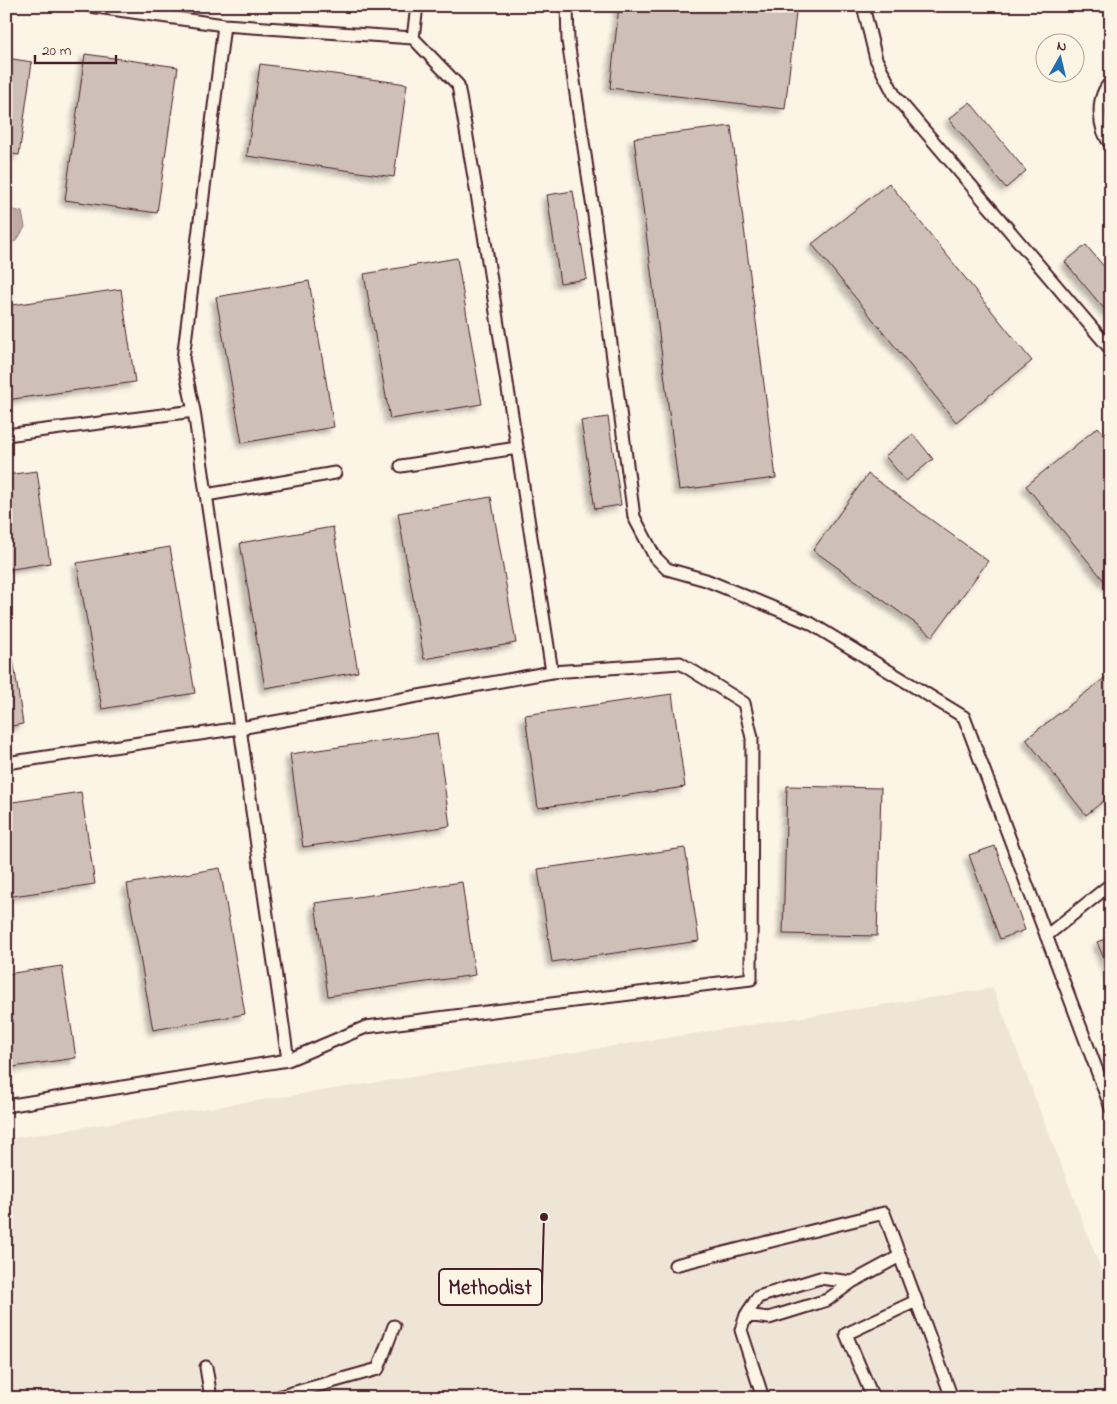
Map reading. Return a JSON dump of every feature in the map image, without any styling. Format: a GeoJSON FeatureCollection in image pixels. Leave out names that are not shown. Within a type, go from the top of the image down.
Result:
{"type":"FeatureCollection","features":[{"type":"Feature","properties":{"kind":"lane"},"geometry":{"type":"LineString","coordinates":[[90,6],[167,12],[224,25],[413,38],[458,85],[484,235],[552,672]]}},
{"type":"Feature","properties":{"kind":"lane"},"geometry":{"type":"LineString","coordinates":[[413,38],[417,6]]}},
{"type":"Feature","properties":{"kind":"lane"},"geometry":{"type":"LineString","coordinates":[[567,6],[568,41],[596,225],[634,517],[655,557],[667,569],[706,580],[810,623],[964,717],[1111,1108]]}},
{"type":"Feature","properties":{"kind":"lane"},"geometry":{"type":"LineString","coordinates":[[863,6],[876,59],[895,96],[1111,350]]}},
{"type":"Feature","properties":{"kind":"lane"},"geometry":{"type":"LineString","coordinates":[[224,25],[183,359],[194,411],[288,1060]]}},
{"type":"Feature","properties":{"kind":"lane"},"geometry":{"type":"LineString","coordinates":[[1111,82],[1104,89],[1099,118],[1111,145]]}},
{"type":"Feature","properties":{"kind":"lane"},"geometry":{"type":"LineString","coordinates":[[6,435],[194,411]]}},
{"type":"Feature","properties":{"kind":"lane"},"geometry":{"type":"LineString","coordinates":[[401,466],[517,448]]}},
{"type":"Feature","properties":{"kind":"lane"},"geometry":{"type":"LineString","coordinates":[[206,495],[335,473]]}},
{"type":"Feature","properties":{"kind":"lane"},"geometry":{"type":"LineString","coordinates":[[6,763],[240,728],[552,672],[680,663],[744,703],[752,738],[750,979],[366,1027],[288,1060],[6,1106]]}},
{"type":"Feature","properties":{"kind":"lane"},"geometry":{"type":"LineString","coordinates":[[1046,936],[1111,884]]}},
{"type":"Feature","properties":{"kind":"lane"},"geometry":{"type":"LineString","coordinates":[[675,1265],[884,1212],[952,1398]]}},
{"type":"Feature","properties":{"kind":"lane"},"geometry":{"type":"LineString","coordinates":[[746,1315],[769,1318],[827,1300],[852,1282],[900,1256]]}},
{"type":"Feature","properties":{"kind":"lane"},"geometry":{"type":"LineString","coordinates":[[763,1398],[741,1330],[746,1315],[758,1297],[820,1278],[852,1282]]}},
{"type":"Feature","properties":{"kind":"lane"},"geometry":{"type":"LineString","coordinates":[[873,1398],[846,1334],[916,1301]]}},
{"type":"Feature","properties":{"kind":"lane"},"geometry":{"type":"LineString","coordinates":[[274,1398],[378,1369],[394,1326]]}},
{"type":"Feature","properties":{"kind":"lane"},"geometry":{"type":"LineString","coordinates":[[206,1367],[212,1398]]}},
{"type":"Feature","properties":{"kind":"shaded area"},"geometry":{"type":"Polygon","coordinates":[[[6,208],[22,212],[25,227],[17,240],[6,247],[6,208]]]}},
{"type":"Feature","properties":{"kind":"shaded area"},"geometry":{"type":"Polygon","coordinates":[[[993,988],[1111,1295],[1111,1398],[6,1398],[6,1139],[993,988]]]}},
{"type":"Feature","properties":{"kind":"building"},"geometry":{"type":"Polygon","coordinates":[[[619,6],[737,6],[796,13],[785,109],[610,88],[619,6]]]}},
{"type":"Feature","properties":{"kind":"building"},"geometry":{"type":"Polygon","coordinates":[[[85,54],[178,67],[157,213],[65,200],[85,54]]]}},
{"type":"Feature","properties":{"kind":"building"},"geometry":{"type":"Polygon","coordinates":[[[6,58],[32,62],[19,155],[6,153],[6,58]]]}},
{"type":"Feature","properties":{"kind":"building"},"geometry":{"type":"Polygon","coordinates":[[[260,64],[407,84],[394,177],[247,156],[260,64]]]}},
{"type":"Feature","properties":{"kind":"building"},"geometry":{"type":"Polygon","coordinates":[[[970,102],[1026,171],[1006,188],[949,119],[970,102]]]}},
{"type":"Feature","properties":{"kind":"building"},"geometry":{"type":"Polygon","coordinates":[[[731,126],[776,478],[679,490],[634,138],[731,126]]]}},
{"type":"Feature","properties":{"kind":"building"},"geometry":{"type":"Polygon","coordinates":[[[889,183],[1032,361],[956,422],[812,244],[889,183]]]}},
{"type":"Feature","properties":{"kind":"building"},"geometry":{"type":"Polygon","coordinates":[[[573,191],[587,279],[560,283],[547,195],[573,191]]]}},
{"type":"Feature","properties":{"kind":"building"},"geometry":{"type":"Polygon","coordinates":[[[1086,245],[1111,275],[1111,317],[1065,262],[1086,245]]]}},
{"type":"Feature","properties":{"kind":"building"},"geometry":{"type":"Polygon","coordinates":[[[457,258],[482,404],[390,419],[364,274],[457,258]]]}},
{"type":"Feature","properties":{"kind":"building"},"geometry":{"type":"Polygon","coordinates":[[[309,281],[334,427],[242,443],[216,297],[309,281]]]}},
{"type":"Feature","properties":{"kind":"building"},"geometry":{"type":"Polygon","coordinates":[[[121,289],[135,382],[6,400],[6,306],[121,289]]]}},
{"type":"Feature","properties":{"kind":"building"},"geometry":{"type":"Polygon","coordinates":[[[608,417],[621,505],[595,509],[581,421],[608,417]]]}},
{"type":"Feature","properties":{"kind":"building"},"geometry":{"type":"Polygon","coordinates":[[[1098,427],[1111,442],[1111,589],[1026,486],[1098,427]]]}},
{"type":"Feature","properties":{"kind":"building"},"geometry":{"type":"Polygon","coordinates":[[[913,434],[933,459],[906,481],[885,456],[913,434]]]}},
{"type":"Feature","properties":{"kind":"building"},"geometry":{"type":"Polygon","coordinates":[[[37,471],[50,563],[6,570],[6,475],[37,471]]]}},
{"type":"Feature","properties":{"kind":"building"},"geometry":{"type":"Polygon","coordinates":[[[868,474],[988,561],[933,636],[813,550],[868,474]]]}},
{"type":"Feature","properties":{"kind":"building"},"geometry":{"type":"Polygon","coordinates":[[[491,497],[516,643],[424,659],[398,513],[491,497]]]}},
{"type":"Feature","properties":{"kind":"building"},"geometry":{"type":"Polygon","coordinates":[[[333,527],[358,672],[265,688],[240,543],[333,527]]]}},
{"type":"Feature","properties":{"kind":"building"},"geometry":{"type":"Polygon","coordinates":[[[170,547],[195,693],[102,709],[77,563],[170,547]]]}},
{"type":"Feature","properties":{"kind":"building"},"geometry":{"type":"Polygon","coordinates":[[[6,632],[9,632],[23,724],[6,727],[6,632]]]}},
{"type":"Feature","properties":{"kind":"building"},"geometry":{"type":"Polygon","coordinates":[[[1111,673],[1111,795],[1086,815],[1026,739],[1111,673]]]}},
{"type":"Feature","properties":{"kind":"building"},"geometry":{"type":"Polygon","coordinates":[[[672,694],[685,787],[538,808],[525,715],[672,694]]]}},
{"type":"Feature","properties":{"kind":"building"},"geometry":{"type":"Polygon","coordinates":[[[437,733],[450,826],[303,847],[290,754],[437,733]]]}},
{"type":"Feature","properties":{"kind":"building"},"geometry":{"type":"Polygon","coordinates":[[[787,786],[881,788],[877,936],[783,934],[787,786]]]}},
{"type":"Feature","properties":{"kind":"building"},"geometry":{"type":"Polygon","coordinates":[[[81,792],[95,884],[6,897],[6,803],[81,792]]]}},
{"type":"Feature","properties":{"kind":"building"},"geometry":{"type":"Polygon","coordinates":[[[995,846],[1025,930],[1000,939],[969,855],[995,846]]]}},
{"type":"Feature","properties":{"kind":"building"},"geometry":{"type":"Polygon","coordinates":[[[685,848],[699,941],[552,962],[538,869],[685,848]]]}},
{"type":"Feature","properties":{"kind":"building"},"geometry":{"type":"Polygon","coordinates":[[[220,868],[245,1014],[153,1030],[127,884],[220,868]]]}},
{"type":"Feature","properties":{"kind":"building"},"geometry":{"type":"Polygon","coordinates":[[[462,882],[475,975],[328,996],[315,903],[462,882]]]}},
{"type":"Feature","properties":{"kind":"building"},"geometry":{"type":"Polygon","coordinates":[[[1111,937],[1111,975],[1097,942],[1111,937]]]}},
{"type":"Feature","properties":{"kind":"building"},"geometry":{"type":"Polygon","coordinates":[[[62,966],[76,1058],[6,1068],[6,974],[62,966]]]}},
{"type":"Feature","properties":{"kind":"place","name":"Methodist"},"geometry":{"type":"Point","coordinates":[544,1217]}}]}
